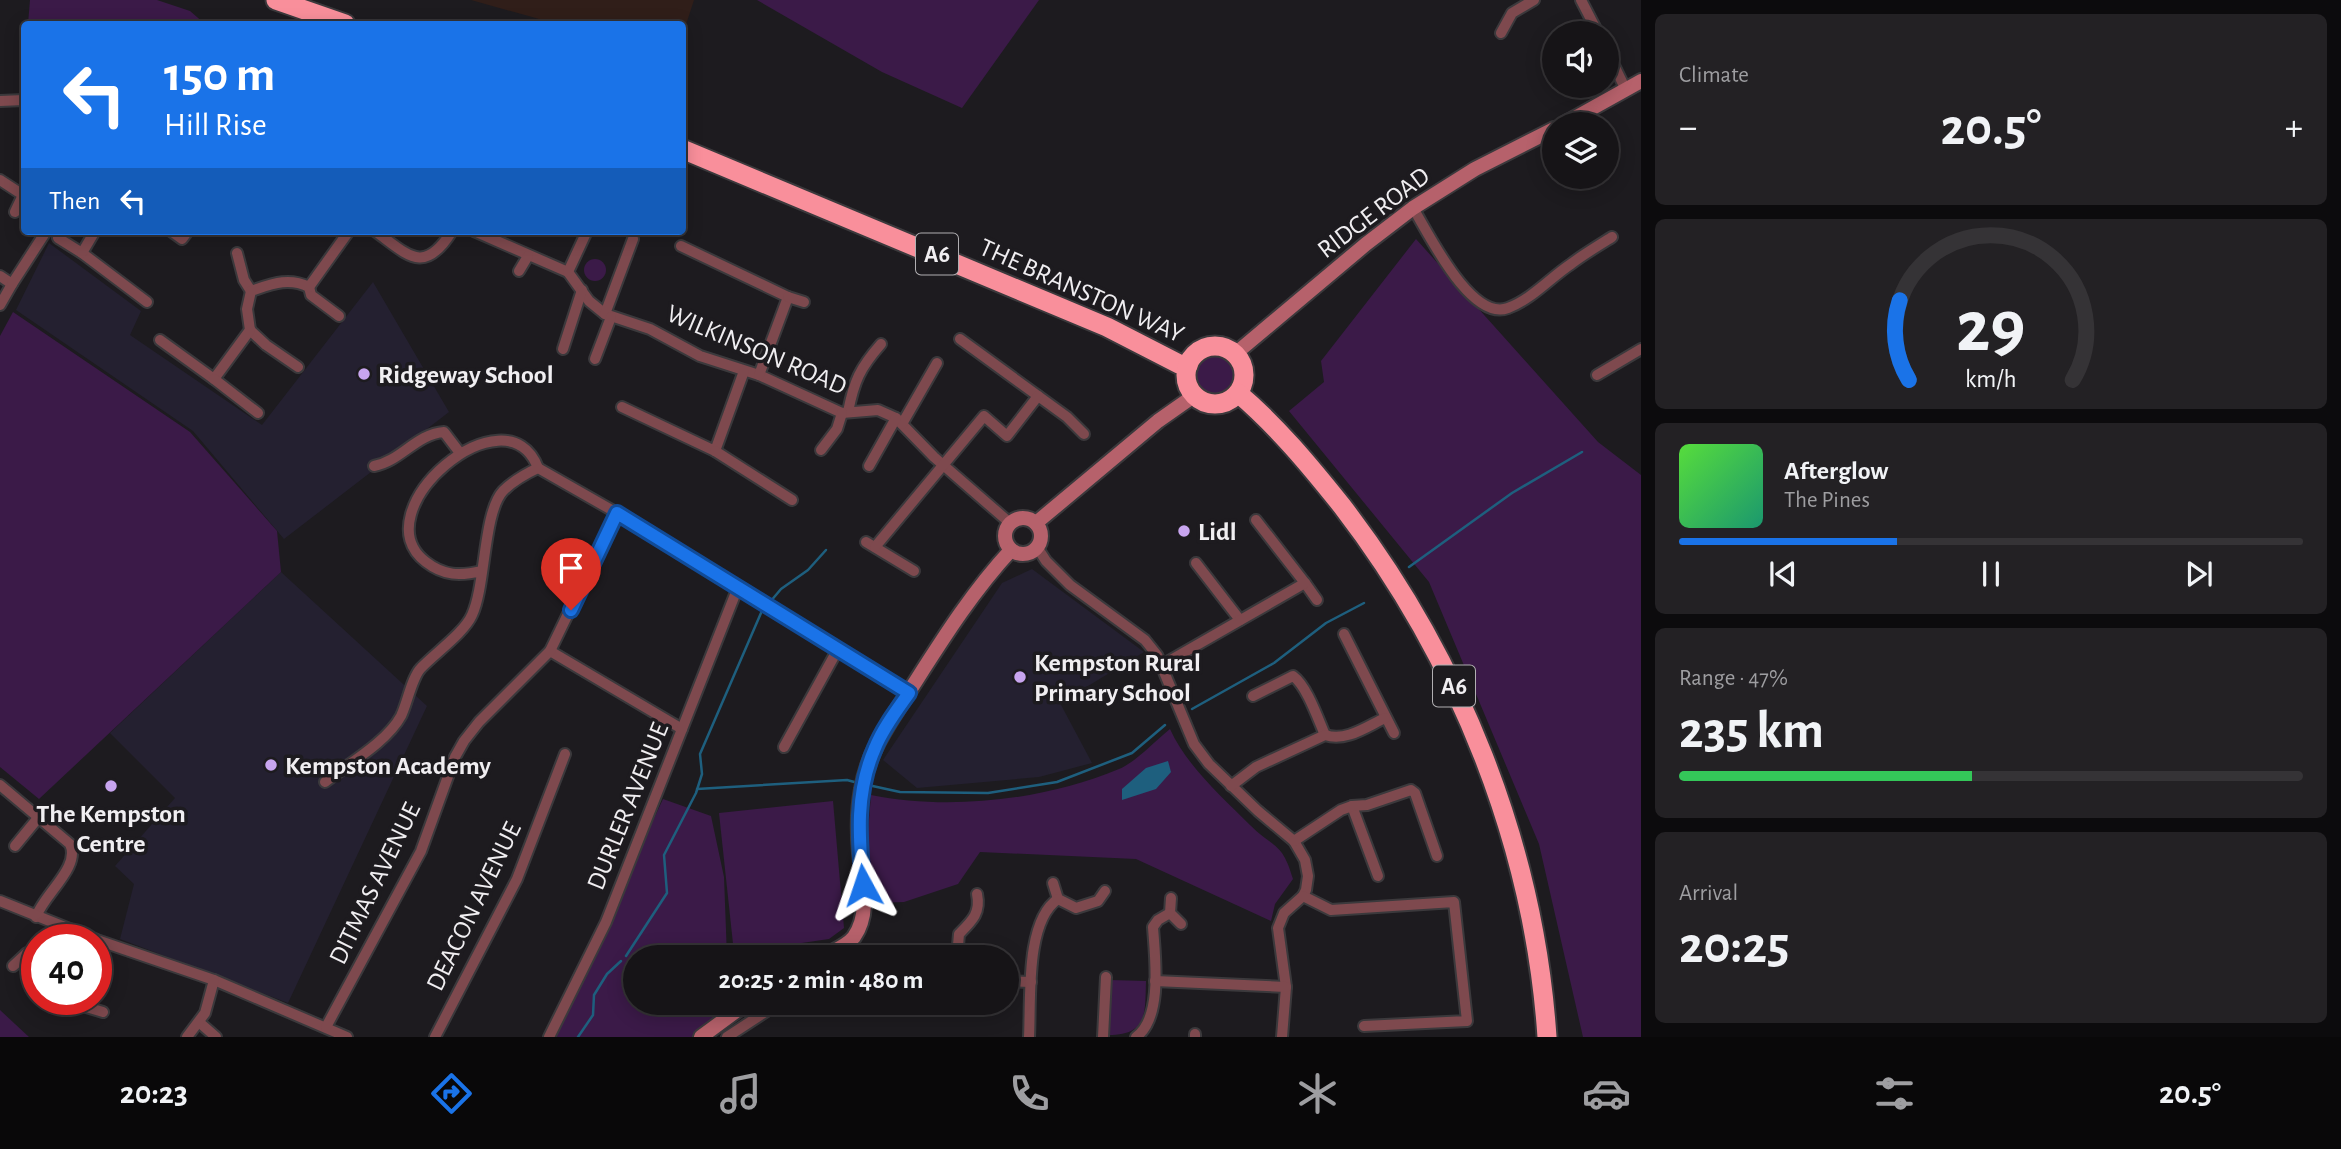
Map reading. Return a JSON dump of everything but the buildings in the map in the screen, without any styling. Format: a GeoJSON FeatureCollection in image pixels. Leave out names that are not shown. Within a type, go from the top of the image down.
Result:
{"type":"FeatureCollection","features":[{"type":"Feature","properties":{"kind":"highway"},"geometry":{"type":"LineString","coordinates":[[276,0],[336,21]]}},
{"type":"Feature","properties":{"kind":"highway","name":"THE BRANSTON WAY"},"geometry":{"type":"LineString","coordinates":[[686,151],[1052,303],[1188,366]]}},
{"type":"Feature","properties":{"kind":"highway"},"geometry":{"type":"LineString","coordinates":[[1220,347],[1235,354],[1243,366],[1243,385],[1230,400],[1217,404],[1207,403],[1195,395],[1187,382],[1188,366],[1192,358],[1205,348],[1220,347]]}},
{"type":"Feature","properties":{"kind":"highway","name":"A6"},"geometry":{"type":"LineString","coordinates":[[1238,393],[1259,411],[1315,471],[1362,532],[1409,604],[1454,686],[1509,828],[1536,945],[1547,1037]]}},
{"type":"Feature","properties":{"kind":"street"},"geometry":{"type":"LineString","coordinates":[[1501,33],[1512,13],[1534,0]]}},
{"type":"Feature","properties":{"kind":"street"},"geometry":{"type":"LineString","coordinates":[[1581,0],[1592,21]]}},
{"type":"Feature","properties":{"kind":"street"},"geometry":{"type":"LineString","coordinates":[[1619,76],[1626,90]]}},
{"type":"Feature","properties":{"kind":"street"},"geometry":{"type":"LineString","coordinates":[[1586,112],[1641,81]]}},
{"type":"Feature","properties":{"kind":"street"},"geometry":{"type":"LineString","coordinates":[[0,101],[21,100]]}},
{"type":"Feature","properties":{"kind":"street","name":"RIDGE ROAD"},"geometry":{"type":"LineString","coordinates":[[1235,354],[1413,208],[1475,169],[1542,136]]}},
{"type":"Feature","properties":{"kind":"street"},"geometry":{"type":"LineString","coordinates":[[0,180],[21,194]]}},
{"type":"Feature","properties":{"kind":"street"},"geometry":{"type":"LineString","coordinates":[[15,212],[21,199]]}},
{"type":"Feature","properties":{"kind":"street"},"geometry":{"type":"LineString","coordinates":[[1413,208],[1449,268],[1474,300],[1488,308],[1506,309],[1529,296],[1570,264],[1612,237]]}},
{"type":"Feature","properties":{"kind":"street"},"geometry":{"type":"LineString","coordinates":[[0,304],[44,235]]}},
{"type":"Feature","properties":{"kind":"street"},"geometry":{"type":"LineString","coordinates":[[82,253],[93,235]]}},
{"type":"Feature","properties":{"kind":"street"},"geometry":{"type":"LineString","coordinates":[[309,287],[346,235]]}},
{"type":"Feature","properties":{"kind":"street"},"geometry":{"type":"LineString","coordinates":[[380,235],[407,254],[426,257],[434,254],[449,235]]}},
{"type":"Feature","properties":{"kind":"street"},"geometry":{"type":"LineString","coordinates":[[483,235],[568,272],[585,235]]}},
{"type":"Feature","properties":{"kind":"street"},"geometry":{"type":"LineString","coordinates":[[58,238],[147,302]]}},
{"type":"Feature","properties":{"kind":"street"},"geometry":{"type":"LineString","coordinates":[[594,359],[632,244],[644,251]]}},
{"type":"Feature","properties":{"kind":"street"},"geometry":{"type":"LineString","coordinates":[[681,246],[804,302]]}},
{"type":"Feature","properties":{"kind":"street"},"geometry":{"type":"LineString","coordinates":[[237,253],[244,280],[251,291],[247,309],[250,330],[266,345],[299,367]]}},
{"type":"Feature","properties":{"kind":"street"},"geometry":{"type":"LineString","coordinates":[[519,271],[528,256]]}},
{"type":"Feature","properties":{"kind":"street","name":"WILKINSON ROAD"},"geometry":{"type":"LineString","coordinates":[[568,272],[589,301],[608,315],[650,329],[699,356],[759,376],[845,412],[878,410],[899,421]]}},
{"type":"Feature","properties":{"kind":"street"},"geometry":{"type":"LineString","coordinates":[[0,276],[12,284]]}},
{"type":"Feature","properties":{"kind":"street"},"geometry":{"type":"LineString","coordinates":[[251,291],[279,282],[297,281],[309,287],[311,295],[339,316]]}},
{"type":"Feature","properties":{"kind":"street"},"geometry":{"type":"LineString","coordinates":[[562,349],[582,290]]}},
{"type":"Feature","properties":{"kind":"street"},"geometry":{"type":"LineString","coordinates":[[759,376],[788,297]]}},
{"type":"Feature","properties":{"kind":"street"},"geometry":{"type":"LineString","coordinates":[[214,379],[250,330]]}},
{"type":"Feature","properties":{"kind":"street"},"geometry":{"type":"LineString","coordinates":[[960,339],[1067,417],[1084,434]]}},
{"type":"Feature","properties":{"kind":"street"},"geometry":{"type":"LineString","coordinates":[[160,340],[258,413]]}},
{"type":"Feature","properties":{"kind":"street"},"geometry":{"type":"LineString","coordinates":[[821,450],[837,429],[865,362],[881,344]]}},
{"type":"Feature","properties":{"kind":"street"},"geometry":{"type":"LineString","coordinates":[[1597,375],[1641,349]]}},
{"type":"Feature","properties":{"kind":"street"},"geometry":{"type":"LineString","coordinates":[[869,466],[937,363]]}},
{"type":"Feature","properties":{"kind":"street"},"geometry":{"type":"LineString","coordinates":[[715,451],[744,372]]}},
{"type":"Feature","properties":{"kind":"street"},"geometry":{"type":"LineString","coordinates":[[1036,523],[1158,421],[1195,395]]}},
{"type":"Feature","properties":{"kind":"street"},"geometry":{"type":"LineString","coordinates":[[914,571],[871,545],[984,416],[1007,436],[1038,396]]}},
{"type":"Feature","properties":{"kind":"street"},"geometry":{"type":"LineString","coordinates":[[622,407],[715,451],[792,500]]}},
{"type":"Feature","properties":{"kind":"street"},"geometry":{"type":"LineString","coordinates":[[899,421],[934,457],[1010,523]]}},
{"type":"Feature","properties":{"kind":"street"},"geometry":{"type":"LineString","coordinates":[[374,466],[388,464],[434,433],[444,432],[460,453]]}},
{"type":"Feature","properties":{"kind":"street"},"geometry":{"type":"LineString","coordinates":[[482,571],[465,575],[448,574],[432,566],[418,556],[409,537],[410,520],[420,490],[460,453],[491,440],[506,440],[520,444],[534,457],[538,468],[617,513],[909,693]]}},
{"type":"Feature","properties":{"kind":"street"},"geometry":{"type":"LineString","coordinates":[[325,782],[391,731],[401,715],[418,670],[441,651],[472,616],[493,513],[501,493],[517,479],[538,468]]}},
{"type":"Feature","properties":{"kind":"street","name":"DITMAS AVENUE"},"geometry":{"type":"LineString","coordinates":[[326,1027],[421,851],[464,741],[479,722],[550,651],[617,513]]}},
{"type":"Feature","properties":{"kind":"street"},"geometry":{"type":"LineString","coordinates":[[1022,517],[1036,523],[1041,537],[1037,547],[1026,554],[1011,550],[1005,539],[1006,528],[1010,523],[1022,517]]}},
{"type":"Feature","properties":{"kind":"street"},"geometry":{"type":"LineString","coordinates":[[1256,520],[1317,600]]}},
{"type":"Feature","properties":{"kind":"street"},"geometry":{"type":"LineString","coordinates":[[1037,547],[1046,561],[1070,585],[1144,640],[1157,654],[1194,744],[1231,786],[1294,841],[1305,860],[1308,876],[1303,896],[1284,913],[1278,928],[1286,987],[1282,1037]]}},
{"type":"Feature","properties":{"kind":"street"},"geometry":{"type":"LineString","coordinates":[[845,945],[854,937],[862,920],[864,902],[858,813],[863,783],[875,746],[958,615],[1011,550]]}},
{"type":"Feature","properties":{"kind":"street"},"geometry":{"type":"LineString","coordinates":[[1196,563],[1240,620]]}},
{"type":"Feature","properties":{"kind":"street"},"geometry":{"type":"LineString","coordinates":[[1162,665],[1304,583]]}},
{"type":"Feature","properties":{"kind":"street","name":"DURLER AVENUE"},"geometry":{"type":"LineString","coordinates":[[548,1037],[606,922],[738,587]]}},
{"type":"Feature","properties":{"kind":"street"},"geometry":{"type":"LineString","coordinates":[[1344,634],[1394,733]]}},
{"type":"Feature","properties":{"kind":"street"},"geometry":{"type":"LineString","coordinates":[[783,747],[838,649]]}},
{"type":"Feature","properties":{"kind":"street"},"geometry":{"type":"LineString","coordinates":[[550,651],[682,729]]}},
{"type":"Feature","properties":{"kind":"street"},"geometry":{"type":"LineString","coordinates":[[1252,696],[1293,676],[1304,690],[1325,736]]}},
{"type":"Feature","properties":{"kind":"street"},"geometry":{"type":"LineString","coordinates":[[1231,786],[1256,767],[1325,736],[1346,737],[1385,718]]}},
{"type":"Feature","properties":{"kind":"street","name":"DEACON AVENUE"},"geometry":{"type":"LineString","coordinates":[[435,1037],[517,879],[565,754]]}},
{"type":"Feature","properties":{"kind":"street"},"geometry":{"type":"LineString","coordinates":[[0,785],[70,844],[73,850],[69,867],[36,916]]}},
{"type":"Feature","properties":{"kind":"street"},"geometry":{"type":"LineString","coordinates":[[1294,841],[1341,810],[1367,805],[1411,790],[1415,793],[1437,856]]}},
{"type":"Feature","properties":{"kind":"street"},"geometry":{"type":"LineString","coordinates":[[1352,806],[1378,876]]}},
{"type":"Feature","properties":{"kind":"street"},"geometry":{"type":"LineString","coordinates":[[15,846],[38,817]]}},
{"type":"Feature","properties":{"kind":"street"},"geometry":{"type":"LineString","coordinates":[[1053,883],[1058,899],[1076,908],[1098,901],[1105,891]]}},
{"type":"Feature","properties":{"kind":"street"},"geometry":{"type":"LineString","coordinates":[[958,945],[959,934],[975,918],[979,905],[976,894]]}},
{"type":"Feature","properties":{"kind":"street"},"geometry":{"type":"LineString","coordinates":[[1303,896],[1331,910],[1454,902],[1467,1021],[1364,1026]]}},
{"type":"Feature","properties":{"kind":"street"},"geometry":{"type":"LineString","coordinates":[[1171,898],[1170,913],[1181,924]]}},
{"type":"Feature","properties":{"kind":"street"},"geometry":{"type":"LineString","coordinates":[[1029,1037],[1032,948],[1048,906],[1058,899]]}},
{"type":"Feature","properties":{"kind":"street"},"geometry":{"type":"LineString","coordinates":[[0,901],[56,924]]}},
{"type":"Feature","properties":{"kind":"street"},"geometry":{"type":"LineString","coordinates":[[1140,1036],[1150,1019],[1155,981],[1153,927],[1158,920],[1170,913]]}},
{"type":"Feature","properties":{"kind":"street"},"geometry":{"type":"LineString","coordinates":[[112,945],[214,980],[347,1037]]}},
{"type":"Feature","properties":{"kind":"street"},"geometry":{"type":"LineString","coordinates":[[13,966],[21,959]]}},
{"type":"Feature","properties":{"kind":"street"},"geometry":{"type":"LineString","coordinates":[[1103,1037],[1106,977]]}},
{"type":"Feature","properties":{"kind":"street"},"geometry":{"type":"LineString","coordinates":[[187,1037],[200,1023],[211,998],[214,980]]}},
{"type":"Feature","properties":{"kind":"street"},"geometry":{"type":"LineString","coordinates":[[1155,981],[1286,987]]}},
{"type":"Feature","properties":{"kind":"street"},"geometry":{"type":"LineString","coordinates":[[1019,982],[1031,982]]}},
{"type":"Feature","properties":{"kind":"street"},"geometry":{"type":"LineString","coordinates":[[701,1037],[731,1015]]}},
{"type":"Feature","properties":{"kind":"street"},"geometry":{"type":"LineString","coordinates":[[727,1037],[761,1015]]}},
{"type":"Feature","properties":{"kind":"street"},"geometry":{"type":"LineString","coordinates":[[200,1023],[216,1037]]}},
{"type":"Feature","properties":{"kind":"street"},"geometry":{"type":"LineString","coordinates":[[1403,1037],[1404,1024]]}},
{"type":"Feature","properties":{"kind":"shaded area"},"geometry":{"type":"Polygon","coordinates":[[[30,0],[157,0],[190,11],[202,21],[28,21],[30,0]]]}},
{"type":"Feature","properties":{"kind":"shaded area"},"geometry":{"type":"Polygon","coordinates":[[[471,0],[694,0],[686,25],[686,21],[546,21],[471,0]]]}},
{"type":"Feature","properties":{"kind":"shaded area"},"geometry":{"type":"Polygon","coordinates":[[[757,0],[1039,0],[962,108],[882,72],[757,0]]]}},
{"type":"Feature","properties":{"kind":"shaded area"},"geometry":{"type":"Polygon","coordinates":[[[1416,239],[1598,442],[1641,475],[1641,1037],[1583,1037],[1539,844],[1429,582],[1289,411],[1324,382],[1321,361],[1416,239]]]}},
{"type":"Feature","properties":{"kind":"shaded area","name":"Ridgeway School"},"geometry":{"type":"Polygon","coordinates":[[[49,243],[141,311],[130,335],[262,425],[373,282],[449,412],[284,539],[193,431],[16,310],[49,243]]]}},
{"type":"Feature","properties":{"kind":"shaded area"},"geometry":{"type":"Polygon","coordinates":[[[595,259],[603,262],[606,270],[603,278],[595,281],[587,278],[584,270],[587,262],[595,259]]]}},
{"type":"Feature","properties":{"kind":"shaded area"},"geometry":{"type":"Polygon","coordinates":[[[13,312],[190,432],[277,531],[281,572],[39,799],[0,767],[0,336],[13,312]]]}},
{"type":"Feature","properties":{"kind":"shaded area"},"geometry":{"type":"Polygon","coordinates":[[[1214,354],[1230,360],[1236,376],[1230,392],[1214,398],[1198,392],[1192,376],[1198,360],[1214,354]]]}},
{"type":"Feature","properties":{"kind":"shaded area","name":"Kempston Rural Primary School"},"geometry":{"type":"Polygon","coordinates":[[[1032,569],[1144,652],[1060,703],[1092,763],[1039,777],[917,788],[883,760],[1002,583],[1032,569]]]}},
{"type":"Feature","properties":{"kind":"shaded area","name":"Kempston Academy"},"geometry":{"type":"Polygon","coordinates":[[[281,572],[427,706],[288,1003],[120,939],[134,884],[115,866],[175,798],[110,733],[281,572]]]}},
{"type":"Feature","properties":{"kind":"shaded area"},"geometry":{"type":"Polygon","coordinates":[[[1170,729],[1185,755],[1206,780],[1285,858],[1293,879],[1275,904],[1271,921],[1136,859],[980,852],[958,884],[904,902],[877,903],[867,845],[871,795],[901,800],[965,802],[1029,795],[1090,780],[1119,769],[1139,756],[1170,729]]]}},
{"type":"Feature","properties":{"kind":"shaded area"},"geometry":{"type":"Polygon","coordinates":[[[663,799],[711,816],[724,877],[727,945],[623,945],[623,1015],[720,1015],[693,1037],[553,1037],[663,799]]]}},
{"type":"Feature","properties":{"kind":"shaded area"},"geometry":{"type":"Polygon","coordinates":[[[833,801],[844,928],[829,939],[788,945],[733,945],[719,813],[833,801]]]}},
{"type":"Feature","properties":{"kind":"shaded area"},"geometry":{"type":"Polygon","coordinates":[[[1109,980],[1146,981],[1142,1020],[1131,1031],[1108,1035],[1109,980]]]}},
{"type":"Feature","properties":{"kind":"shaded area"},"geometry":{"type":"Polygon","coordinates":[[[0,1010],[29,1037],[0,1037],[0,1010]]]}},
{"type":"Feature","properties":{"kind":"water"},"geometry":{"type":"Polygon","coordinates":[[[1168,761],[1171,772],[1156,789],[1122,800],[1122,789],[1146,768],[1168,761]]]}},
{"type":"Feature","properties":{"kind":"waterway"},"geometry":{"type":"LineString","coordinates":[[1409,567],[1512,493],[1582,452]]}},
{"type":"Feature","properties":{"kind":"waterway"},"geometry":{"type":"LineString","coordinates":[[770,602],[781,589],[808,570],[826,550]]}},
{"type":"Feature","properties":{"kind":"waterway"},"geometry":{"type":"LineString","coordinates":[[1192,709],[1274,663],[1326,623],[1364,603]]}},
{"type":"Feature","properties":{"kind":"waterway"},"geometry":{"type":"LineString","coordinates":[[633,945],[667,893],[664,855],[696,793],[702,774],[700,754],[761,613]]}},
{"type":"Feature","properties":{"kind":"waterway"},"geometry":{"type":"LineString","coordinates":[[868,785],[900,792],[988,793],[1057,782],[1132,753],[1165,725]]}},
{"type":"Feature","properties":{"kind":"waterway"},"geometry":{"type":"LineString","coordinates":[[697,789],[847,780],[858,783]]}},
{"type":"Feature","properties":{"kind":"waterway"},"geometry":{"type":"LineString","coordinates":[[578,1037],[593,1015],[594,995],[607,974],[621,961]]}},
{"type":"Feature","properties":{"kind":"place","name":"Ridgeway School"},"geometry":{"type":"Point","coordinates":[364,374]}},
{"type":"Feature","properties":{"kind":"place","name":"Lidl"},"geometry":{"type":"Point","coordinates":[1184,531]}},
{"type":"Feature","properties":{"kind":"place","name":"Kempston Rural Primary School"},"geometry":{"type":"Point","coordinates":[1020,677]}},
{"type":"Feature","properties":{"kind":"place","name":"Kempston Academy"},"geometry":{"type":"Point","coordinates":[271,765]}},
{"type":"Feature","properties":{"kind":"place","name":"The Kempston Centre"},"geometry":{"type":"Point","coordinates":[111,786]}},
{"type":"Feature","properties":{"kind":"route"},"geometry":{"type":"LineString","coordinates":[[571,610],[617,513],[909,693],[875,746],[862,787],[858,813],[863,885]]}}]}
